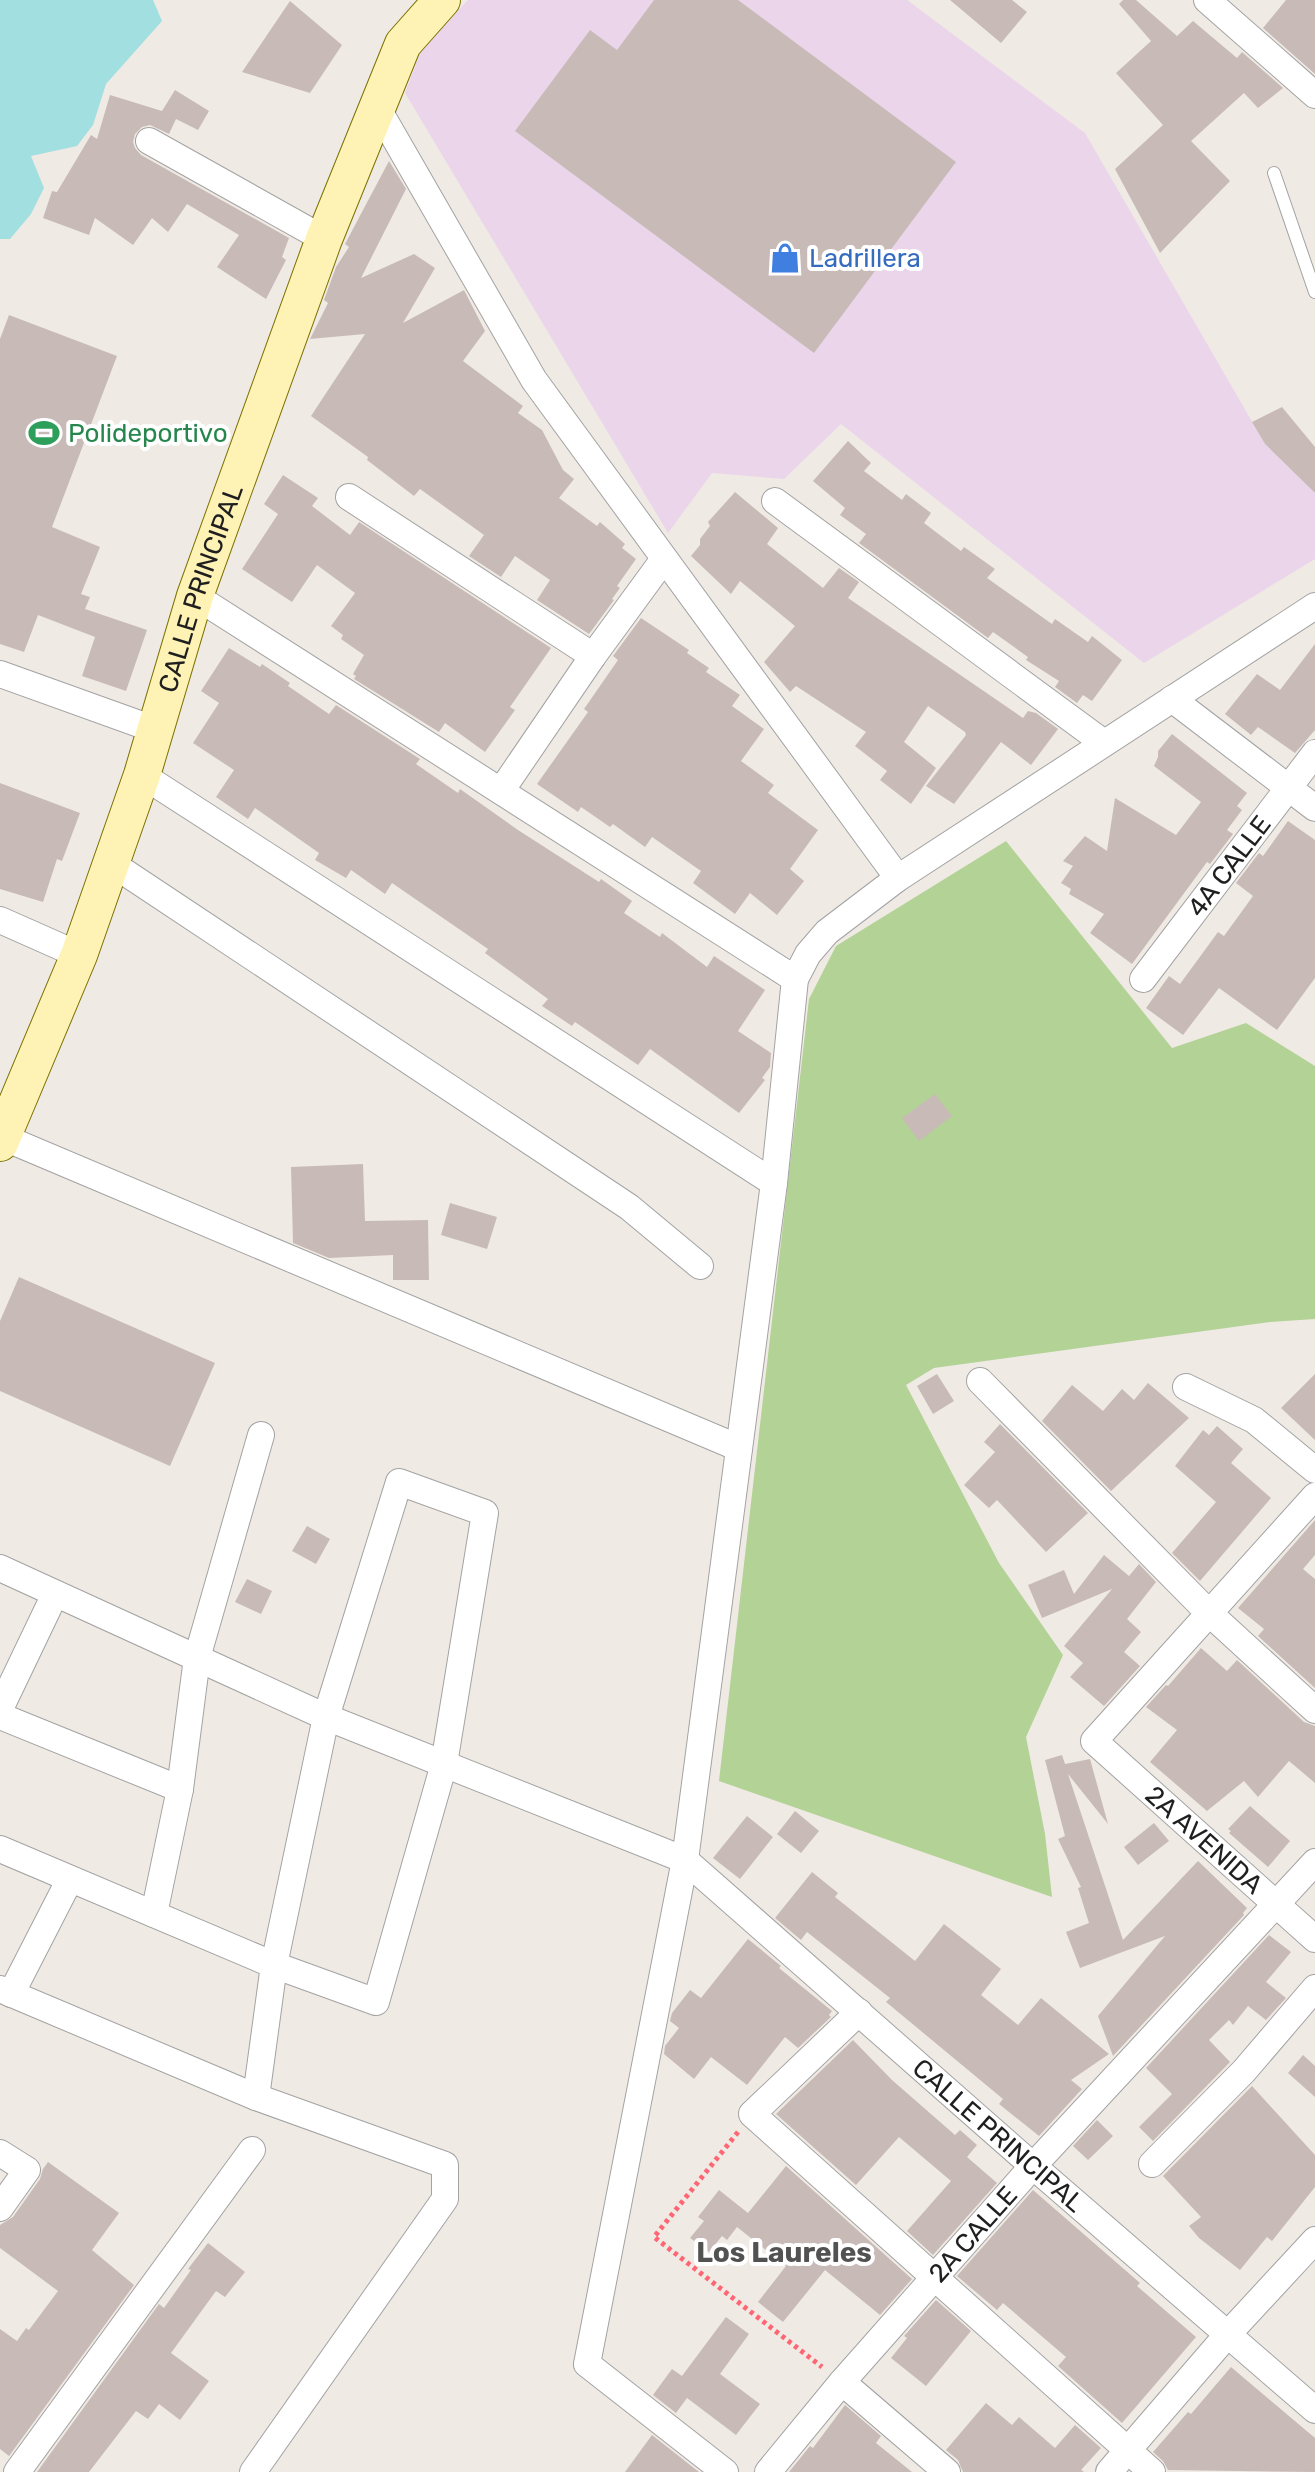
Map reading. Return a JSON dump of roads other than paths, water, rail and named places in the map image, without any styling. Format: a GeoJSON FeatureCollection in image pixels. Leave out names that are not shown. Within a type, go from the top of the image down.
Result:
{"type":"FeatureCollection","features":[{"type":"Feature","properties":{"kind":"street"},"geometry":{"type":"LineString","coordinates":[[1207,0],[1315,95]]}},
{"type":"Feature","properties":{"kind":"street","name":"CALLE PRINCIPAL"},"geometry":{"type":"LineString","coordinates":[[1,1139],[79,955],[142,775],[195,596],[324,239],[403,44],[433,2]]}},
{"type":"Feature","properties":{"kind":"street"},"geometry":{"type":"LineString","coordinates":[[378,109],[534,380],[898,878]]}},
{"type":"Feature","properties":{"kind":"street"},"geometry":{"type":"LineString","coordinates":[[149,141],[324,239]]}},
{"type":"Feature","properties":{"kind":"street"},"geometry":{"type":"LineString","coordinates":[[349,497],[593,656]]}},
{"type":"Feature","properties":{"kind":"street"},"geometry":{"type":"LineString","coordinates":[[775,501],[1104,743]]}},
{"type":"Feature","properties":{"kind":"street"},"geometry":{"type":"LineString","coordinates":[[501,791],[664,559]]}},
{"type":"Feature","properties":{"kind":"street"},"geometry":{"type":"LineString","coordinates":[[195,596],[795,979]]}},
{"type":"Feature","properties":{"kind":"street"},"geometry":{"type":"LineString","coordinates":[[725,2472],[587,2364],[685,1860],[774,1183],[795,979],[808,954],[827,932],[898,878],[1315,606]]}},
{"type":"Feature","properties":{"kind":"street"},"geometry":{"type":"LineString","coordinates":[[0,674],[156,730]]}},
{"type":"Feature","properties":{"kind":"street"},"geometry":{"type":"LineString","coordinates":[[1172,699],[1315,808]]}},
{"type":"Feature","properties":{"kind":"street","name":"4A CALLE"},"geometry":{"type":"LineString","coordinates":[[1143,979],[1315,753]]}},
{"type":"Feature","properties":{"kind":"street"},"geometry":{"type":"LineString","coordinates":[[142,775],[774,1183]]}},
{"type":"Feature","properties":{"kind":"street"},"geometry":{"type":"LineString","coordinates":[[111,863],[629,1207],[700,1266]]}},
{"type":"Feature","properties":{"kind":"street"},"geometry":{"type":"LineString","coordinates":[[0,920],[79,955]]}},
{"type":"Feature","properties":{"kind":"street"},"geometry":{"type":"LineString","coordinates":[[1,1139],[739,1448]]}},
{"type":"Feature","properties":{"kind":"street"},"geometry":{"type":"LineString","coordinates":[[980,1381],[1208,1612],[1315,1710]]}},
{"type":"Feature","properties":{"kind":"street"},"geometry":{"type":"LineString","coordinates":[[1186,1387],[1254,1420],[1315,1470]]}},
{"type":"Feature","properties":{"kind":"street"},"geometry":{"type":"LineString","coordinates":[[154,1914],[180,1789],[197,1658],[261,1435]]}},
{"type":"Feature","properties":{"kind":"street"},"geometry":{"type":"LineString","coordinates":[[0,1849],[274,1965],[376,2002],[444,1764],[485,1513],[399,1482],[326,1717],[274,1965],[256,2097]]}},
{"type":"Feature","properties":{"kind":"street"},"geometry":{"type":"LineString","coordinates":[[1208,1612],[1315,1496]]}},
{"type":"Feature","properties":{"kind":"street","name":"CALLE PRINCIPAL"},"geometry":{"type":"LineString","coordinates":[[0,1568],[326,1717],[685,1860],[1315,2410]]}},
{"type":"Feature","properties":{"kind":"street"},"geometry":{"type":"LineString","coordinates":[[0,1709],[55,1594]]}},
{"type":"Feature","properties":{"kind":"street","name":"2A AVENIDA"},"geometry":{"type":"LineString","coordinates":[[1208,1612],[1094,1741],[1315,1939]]}},
{"type":"Feature","properties":{"kind":"street"},"geometry":{"type":"LineString","coordinates":[[0,1716],[180,1789]]}},
{"type":"Feature","properties":{"kind":"street","name":"2A CALLE"},"geometry":{"type":"LineString","coordinates":[[768,2472],[842,2382],[1033,2166],[1315,1862]]}},
{"type":"Feature","properties":{"kind":"street"},"geometry":{"type":"LineString","coordinates":[[70,1879],[6,1991],[256,2097],[445,2165],[445,2199],[253,2472]]}},
{"type":"Feature","properties":{"kind":"street"},"geometry":{"type":"LineString","coordinates":[[1152,2164],[1244,2071],[1315,1988]]}},
{"type":"Feature","properties":{"kind":"street"},"geometry":{"type":"LineString","coordinates":[[859,2012],[752,2114],[1152,2472]]}},
{"type":"Feature","properties":{"kind":"street"},"geometry":{"type":"LineString","coordinates":[[17,2472],[252,2150]]}},
{"type":"Feature","properties":{"kind":"street"},"geometry":{"type":"LineString","coordinates":[[0,2153],[27,2170],[0,2208]]}},
{"type":"Feature","properties":{"kind":"street"},"geometry":{"type":"LineString","coordinates":[[1109,2472],[1228,2334],[1315,2240]]}},
{"type":"Feature","properties":{"kind":"street"},"geometry":{"type":"LineString","coordinates":[[842,2382],[947,2472]]}},
{"type":"Feature","properties":{"kind":"lane"},"geometry":{"type":"LineString","coordinates":[[1274,173],[1315,292]]}},
{"type":"Feature","properties":{"kind":"water"},"geometry":{"type":"Polygon","coordinates":[[[0,0],[153,0],[162,21],[106,84],[93,125],[77,146],[31,156],[44,188],[31,214],[10,239],[0,239],[0,0]]]}},
{"type":"Feature","properties":{"kind":"place","name":"Ladrillera"},"geometry":{"type":"Point","coordinates":[785,258]}},
{"type":"Feature","properties":{"kind":"place","name":"Polideportivo"},"geometry":{"type":"Point","coordinates":[44,433]}},
{"type":"Feature","properties":{"kind":"district","name":"Los Laureles"},"geometry":{"type":"Point","coordinates":[784,2252]}}]}
